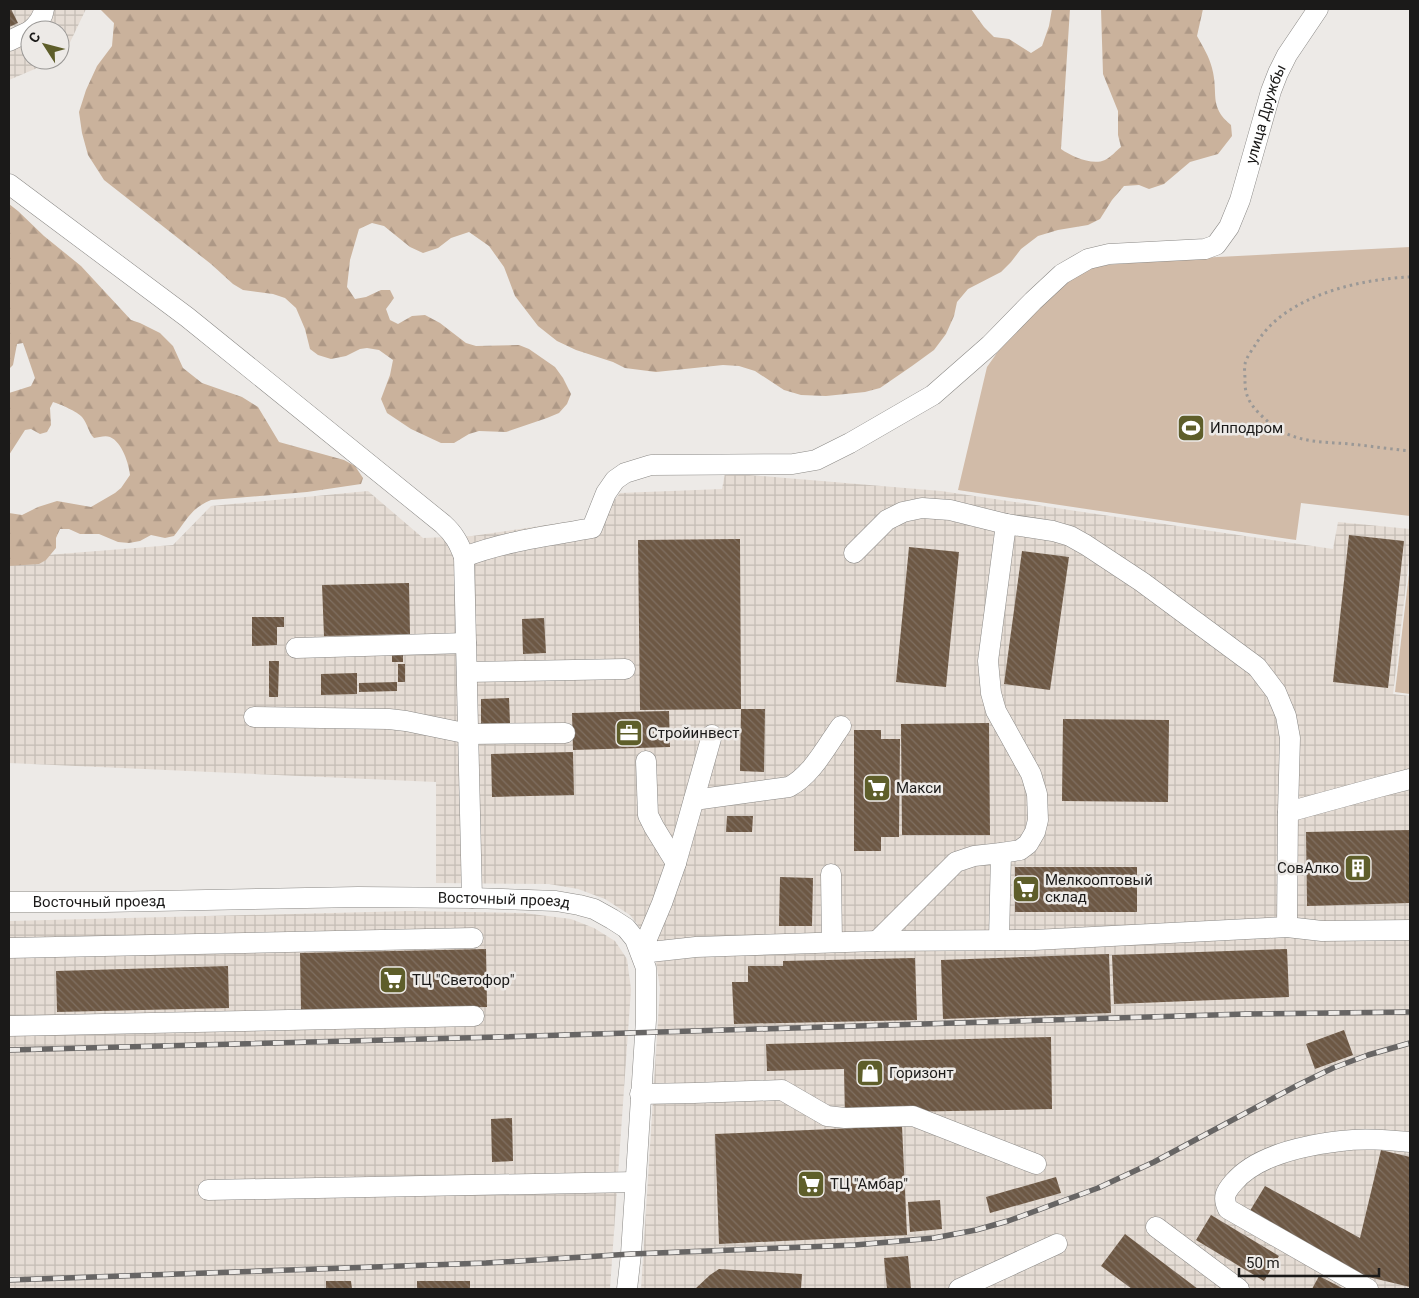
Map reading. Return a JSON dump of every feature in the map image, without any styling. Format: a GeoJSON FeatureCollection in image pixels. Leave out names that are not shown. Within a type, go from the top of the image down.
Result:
{"type":"FeatureCollection","features":[{"type":"Feature","properties":{"kind":"street","name":"улица Дружбы"},"geometry":{"type":"LineString","coordinates":[[464,557],[486,548],[507,543],[592,528],[606,493],[615,480],[624,473],[651,465],[793,464],[816,460],[850,443],[933,395],[990,345],[1062,274],[1088,259],[1109,254],[1205,248],[1216,245],[1228,227],[1240,200],[1271,91],[1278,73],[1318,9]]}},
{"type":"Feature","properties":{"kind":"street"},"geometry":{"type":"LineString","coordinates":[[9,42],[20,36]]}},
{"type":"Feature","properties":{"kind":"street"},"geometry":{"type":"LineString","coordinates":[[9,184],[187,318],[454,534],[464,557],[472,898]]}},
{"type":"Feature","properties":{"kind":"street"},"geometry":{"type":"LineString","coordinates":[[854,553],[887,520],[903,512],[922,508],[950,510],[1006,524],[1053,531],[1070,536],[1086,545],[1142,582],[1257,667],[1276,692],[1286,716],[1290,738],[1286,927]]}},
{"type":"Feature","properties":{"kind":"street"},"geometry":{"type":"LineString","coordinates":[[877,940],[956,862],[974,856],[1020,850],[1028,844],[1035,832],[1038,820],[1037,794],[1032,774],[996,710],[991,693],[988,661],[1006,524]]}},
{"type":"Feature","properties":{"kind":"street"},"geometry":{"type":"LineString","coordinates":[[296,648],[466,643]]}},
{"type":"Feature","properties":{"kind":"street"},"geometry":{"type":"LineString","coordinates":[[467,672],[625,669]]}},
{"type":"Feature","properties":{"kind":"street"},"geometry":{"type":"LineString","coordinates":[[254,717],[389,719],[468,734],[565,733]]}},
{"type":"Feature","properties":{"kind":"street"},"geometry":{"type":"LineString","coordinates":[[694,800],[789,788],[806,776],[841,726]]}},
{"type":"Feature","properties":{"kind":"street"},"geometry":{"type":"LineString","coordinates":[[712,735],[676,863],[662,903],[641,952],[696,947],[877,940],[1034,940],[1286,927],[1322,931],[1410,930]]}},
{"type":"Feature","properties":{"kind":"street"},"geometry":{"type":"LineString","coordinates":[[646,761],[648,815],[676,863]]}},
{"type":"Feature","properties":{"kind":"street"},"geometry":{"type":"LineString","coordinates":[[1288,812],[1410,779]]}},
{"type":"Feature","properties":{"kind":"street"},"geometry":{"type":"LineString","coordinates":[[999,940],[1001,853]]}},
{"type":"Feature","properties":{"kind":"street"},"geometry":{"type":"LineString","coordinates":[[831,874],[832,942]]}},
{"type":"Feature","properties":{"kind":"street","name":"Восточный проезд"},"geometry":{"type":"LineString","coordinates":[[9,902],[114,902],[358,897],[472,898],[556,901],[586,907],[612,919],[626,928],[635,939],[646,968],[647,994],[631,1254],[627,1289]]}},
{"type":"Feature","properties":{"kind":"street"},"geometry":{"type":"LineString","coordinates":[[9,948],[473,938]]}},
{"type":"Feature","properties":{"kind":"street"},"geometry":{"type":"LineString","coordinates":[[9,1026],[474,1016]]}},
{"type":"Feature","properties":{"kind":"street"},"geometry":{"type":"LineString","coordinates":[[640,1094],[782,1090],[827,1116],[845,1118],[913,1116],[1036,1164]]}},
{"type":"Feature","properties":{"kind":"street"},"geometry":{"type":"LineString","coordinates":[[1368,1289],[1228,1209],[1225,1202],[1226,1193],[1242,1174],[1254,1166],[1281,1154],[1305,1147],[1342,1140],[1410,1142]]}},
{"type":"Feature","properties":{"kind":"street"},"geometry":{"type":"LineString","coordinates":[[208,1190],[635,1182]]}},
{"type":"Feature","properties":{"kind":"street"},"geometry":{"type":"LineString","coordinates":[[1156,1227],[1240,1289]]}},
{"type":"Feature","properties":{"kind":"street"},"geometry":{"type":"LineString","coordinates":[[960,1289],[1057,1244]]}},
{"type":"Feature","properties":{"kind":"path"},"geometry":{"type":"LineString","coordinates":[[1410,278],[1391,278],[1367,282],[1329,292],[1309,300],[1290,310],[1273,323],[1258,340],[1245,362],[1247,395],[1262,415],[1280,430],[1302,439],[1410,451]]}},
{"type":"Feature","properties":{"kind":"shaded area"},"geometry":{"type":"Polygon","coordinates":[[[9,9],[86,9],[70,42],[70,20],[20,20],[20,70],[32,70],[9,80],[9,9]]]}},
{"type":"Feature","properties":{"kind":"shaded area","name":"Ипподром"},"geometry":{"type":"Polygon","coordinates":[[[1410,247],[1410,516],[1301,503],[1296,540],[958,490],[987,367],[1016,326],[1069,278],[1094,266],[1179,259],[1410,247]]]}},
{"type":"Feature","properties":{"kind":"shaded area"},"geometry":{"type":"Polygon","coordinates":[[[725,473],[941,491],[1333,549],[1338,522],[1410,529],[1410,551],[1393,694],[1410,696],[1410,1289],[641,1289],[660,988],[655,956],[648,938],[630,915],[605,899],[578,889],[549,884],[436,883],[436,782],[9,763],[9,558],[173,545],[211,506],[368,491],[423,538],[472,536],[601,517],[620,493],[722,489],[725,473]]]}},
{"type":"Feature","properties":{"kind":"shaded area"},"geometry":{"type":"Polygon","coordinates":[[[1410,565],[1410,694],[1395,692],[1410,565]]]}},
{"type":"Feature","properties":{"kind":"shaded area"},"geometry":{"type":"Polygon","coordinates":[[[410,911],[524,913],[571,919],[594,928],[615,941],[627,959],[631,989],[610,1289],[9,1289],[9,921],[410,911]]]}},
{"type":"Feature","properties":{"kind":"green space"},"geometry":{"type":"Polygon","coordinates":[[[100,9],[971,9],[994,37],[1009,39],[1031,53],[1042,46],[1049,26],[1052,9],[1070,9],[1061,149],[1070,155],[1088,161],[1100,162],[1111,156],[1121,147],[1118,135],[1118,111],[1103,74],[1101,9],[1203,9],[1197,36],[1212,68],[1219,112],[1231,125],[1232,136],[1218,154],[1190,162],[1164,184],[1149,189],[1139,185],[1124,186],[1100,219],[1088,225],[1058,230],[1038,236],[1021,249],[1001,272],[968,289],[957,302],[954,316],[946,334],[934,350],[880,388],[865,392],[826,396],[801,395],[784,390],[755,371],[739,366],[723,365],[656,372],[625,368],[576,350],[557,341],[538,326],[515,296],[504,267],[489,246],[469,232],[451,238],[438,248],[423,253],[410,247],[384,226],[372,223],[359,229],[350,260],[347,287],[355,299],[366,297],[381,290],[390,290],[394,298],[386,309],[390,320],[398,324],[412,316],[425,315],[440,323],[466,343],[476,346],[519,345],[529,349],[555,367],[571,394],[567,404],[559,413],[547,418],[506,432],[479,431],[469,434],[454,443],[441,443],[411,429],[387,413],[381,399],[390,375],[393,360],[379,350],[367,348],[360,349],[346,356],[331,359],[318,355],[310,349],[305,329],[296,308],[285,298],[273,294],[243,290],[233,284],[211,264],[104,180],[88,155],[79,112],[97,66],[112,46],[114,23],[100,9]]]}},
{"type":"Feature","properties":{"kind":"green space"},"geometry":{"type":"Polygon","coordinates":[[[9,204],[81,266],[131,320],[160,333],[173,346],[183,368],[202,383],[242,397],[258,407],[279,442],[344,460],[355,466],[363,478],[361,484],[307,492],[211,500],[193,511],[174,536],[165,538],[151,535],[140,541],[129,543],[118,542],[99,534],[80,534],[69,529],[60,529],[56,538],[56,548],[46,560],[39,564],[9,566],[9,513],[22,515],[57,501],[91,507],[115,493],[130,475],[124,454],[114,440],[107,436],[94,438],[80,415],[69,408],[53,402],[50,408],[51,425],[47,432],[40,434],[31,429],[25,430],[9,455],[9,393],[31,386],[35,378],[23,343],[17,344],[13,365],[9,369],[9,204]]]}},
{"type":"Feature","properties":{"kind":"building"},"geometry":{"type":"Polygon","coordinates":[[[9,9],[11,9],[18,23],[9,27],[9,9]]]}},
{"type":"Feature","properties":{"kind":"building"},"geometry":{"type":"Polygon","coordinates":[[[1349,535],[1404,541],[1388,688],[1333,682],[1349,535]]]}},
{"type":"Feature","properties":{"kind":"building"},"geometry":{"type":"Polygon","coordinates":[[[740,539],[741,709],[640,710],[638,540],[740,539]]]}},
{"type":"Feature","properties":{"kind":"building"},"geometry":{"type":"Polygon","coordinates":[[[909,547],[959,552],[946,687],[896,682],[909,547]]]}},
{"type":"Feature","properties":{"kind":"building"},"geometry":{"type":"Polygon","coordinates":[[[1022,551],[1069,557],[1050,690],[1004,684],[1022,551]]]}},
{"type":"Feature","properties":{"kind":"building"},"geometry":{"type":"Polygon","coordinates":[[[409,583],[410,634],[324,636],[322,585],[409,583]]]}},
{"type":"Feature","properties":{"kind":"building"},"geometry":{"type":"Polygon","coordinates":[[[252,617],[284,617],[284,627],[277,627],[277,645],[252,646],[252,617]]]}},
{"type":"Feature","properties":{"kind":"building"},"geometry":{"type":"Polygon","coordinates":[[[544,618],[546,653],[523,654],[522,619],[544,618]]]}},
{"type":"Feature","properties":{"kind":"building"},"geometry":{"type":"Polygon","coordinates":[[[403,654],[403,662],[392,662],[392,655],[403,654]]]}},
{"type":"Feature","properties":{"kind":"building"},"geometry":{"type":"Polygon","coordinates":[[[269,661],[279,661],[278,697],[269,697],[269,661]]]}},
{"type":"Feature","properties":{"kind":"building"},"geometry":{"type":"Polygon","coordinates":[[[398,664],[405,664],[405,682],[398,682],[398,664]]]}},
{"type":"Feature","properties":{"kind":"building"},"geometry":{"type":"Polygon","coordinates":[[[357,673],[357,694],[321,695],[321,674],[357,673]]]}},
{"type":"Feature","properties":{"kind":"building"},"geometry":{"type":"Polygon","coordinates":[[[397,682],[397,691],[359,692],[359,683],[397,682]]]}},
{"type":"Feature","properties":{"kind":"building"},"geometry":{"type":"Polygon","coordinates":[[[509,698],[510,723],[481,724],[481,699],[509,698]]]}},
{"type":"Feature","properties":{"kind":"building"},"geometry":{"type":"Polygon","coordinates":[[[741,709],[765,709],[764,772],[740,771],[741,709]]]}},
{"type":"Feature","properties":{"kind":"building"},"geometry":{"type":"Polygon","coordinates":[[[669,711],[670,747],[573,750],[572,713],[669,711]]]}},
{"type":"Feature","properties":{"kind":"building"},"geometry":{"type":"Polygon","coordinates":[[[1063,719],[1169,720],[1168,802],[1062,801],[1063,719]]]}},
{"type":"Feature","properties":{"kind":"building"},"geometry":{"type":"Polygon","coordinates":[[[989,723],[990,835],[902,835],[901,724],[989,723]]]}},
{"type":"Feature","properties":{"kind":"building","name":"Макси"},"geometry":{"type":"Polygon","coordinates":[[[854,730],[881,730],[881,739],[900,739],[899,837],[881,837],[881,851],[854,851],[854,730]]]}},
{"type":"Feature","properties":{"kind":"building"},"geometry":{"type":"Polygon","coordinates":[[[573,752],[574,795],[492,797],[491,754],[573,752]]]}},
{"type":"Feature","properties":{"kind":"building"},"geometry":{"type":"Polygon","coordinates":[[[727,816],[753,816],[752,832],[726,832],[727,816]]]}},
{"type":"Feature","properties":{"kind":"building","name":"СовАлко"},"geometry":{"type":"Polygon","coordinates":[[[1410,830],[1410,903],[1307,906],[1306,832],[1410,830]]]}},
{"type":"Feature","properties":{"kind":"building"},"geometry":{"type":"Polygon","coordinates":[[[1015,867],[1137,867],[1137,912],[1015,912],[1015,867]]]}},
{"type":"Feature","properties":{"kind":"building"},"geometry":{"type":"Polygon","coordinates":[[[780,877],[813,878],[812,926],[779,926],[780,877]]]}},
{"type":"Feature","properties":{"kind":"building","name":"ТЦ \"Светофор\""},"geometry":{"type":"Polygon","coordinates":[[[486,949],[487,1007],[301,1011],[300,953],[486,949]]]}},
{"type":"Feature","properties":{"kind":"building"},"geometry":{"type":"Polygon","coordinates":[[[1287,949],[1289,997],[1114,1004],[1112,955],[1287,949]]]}},
{"type":"Feature","properties":{"kind":"building"},"geometry":{"type":"Polygon","coordinates":[[[1109,954],[1111,1013],[943,1019],[941,960],[1109,954]]]}},
{"type":"Feature","properties":{"kind":"building"},"geometry":{"type":"Polygon","coordinates":[[[915,958],[917,1020],[734,1024],[732,982],[748,982],[748,966],[783,966],[783,961],[915,958]]]}},
{"type":"Feature","properties":{"kind":"building"},"geometry":{"type":"Polygon","coordinates":[[[228,966],[229,1008],[57,1012],[56,971],[228,966]]]}},
{"type":"Feature","properties":{"kind":"building"},"geometry":{"type":"Polygon","coordinates":[[[1344,1030],[1353,1055],[1315,1069],[1306,1044],[1344,1030]]]}},
{"type":"Feature","properties":{"kind":"building"},"geometry":{"type":"Polygon","coordinates":[[[1051,1037],[1052,1109],[845,1113],[844,1069],[767,1071],[766,1044],[1051,1037]]]}},
{"type":"Feature","properties":{"kind":"building"},"geometry":{"type":"Polygon","coordinates":[[[512,1118],[513,1161],[492,1162],[491,1119],[512,1118]]]}},
{"type":"Feature","properties":{"kind":"building","name":"ТЦ \"Амбар\""},"geometry":{"type":"Polygon","coordinates":[[[902,1126],[907,1235],[719,1244],[715,1134],[902,1126]]]}},
{"type":"Feature","properties":{"kind":"building"},"geometry":{"type":"Polygon","coordinates":[[[1381,1150],[1410,1157],[1410,1287],[1352,1273],[1248,1214],[1265,1186],[1360,1238],[1381,1150]]]}},
{"type":"Feature","properties":{"kind":"building"},"geometry":{"type":"Polygon","coordinates":[[[1056,1177],[1061,1193],[990,1213],[986,1197],[1056,1177]]]}},
{"type":"Feature","properties":{"kind":"building"},"geometry":{"type":"Polygon","coordinates":[[[940,1200],[942,1229],[910,1232],[908,1202],[940,1200]]]}},
{"type":"Feature","properties":{"kind":"building"},"geometry":{"type":"Polygon","coordinates":[[[1211,1215],[1279,1256],[1264,1281],[1196,1240],[1211,1215]]]}},
{"type":"Feature","properties":{"kind":"building"},"geometry":{"type":"Polygon","coordinates":[[[1125,1234],[1198,1289],[1132,1289],[1101,1266],[1125,1234]]]}},
{"type":"Feature","properties":{"kind":"building"},"geometry":{"type":"Polygon","coordinates":[[[908,1256],[911,1289],[887,1289],[884,1258],[908,1256]]]}},
{"type":"Feature","properties":{"kind":"building"},"geometry":{"type":"Polygon","coordinates":[[[719,1269],[802,1274],[801,1289],[695,1289],[719,1269]]]}},
{"type":"Feature","properties":{"kind":"building"},"geometry":{"type":"Polygon","coordinates":[[[1319,1276],[1344,1289],[1312,1289],[1319,1276]]]}},
{"type":"Feature","properties":{"kind":"building"},"geometry":{"type":"Polygon","coordinates":[[[326,1281],[351,1281],[352,1289],[326,1289],[326,1281]]]}},
{"type":"Feature","properties":{"kind":"building"},"geometry":{"type":"Polygon","coordinates":[[[417,1281],[470,1281],[470,1289],[417,1289],[417,1281]]]}},
{"type":"Feature","properties":{"kind":"railway"},"geometry":{"type":"LineString","coordinates":[[9,1050],[1246,1014],[1410,1012]]}},
{"type":"Feature","properties":{"kind":"railway"},"geometry":{"type":"LineString","coordinates":[[9,1280],[486,1263],[631,1254],[855,1245],[934,1238],[976,1230],[1008,1221],[1098,1188],[1154,1162],[1333,1068],[1368,1055],[1410,1043]]}},
{"type":"Feature","properties":{"kind":"place","name":"Ипподром"},"geometry":{"type":"Point","coordinates":[1191,428]}},
{"type":"Feature","properties":{"kind":"place","name":"Стройинвест"},"geometry":{"type":"Point","coordinates":[629,733]}},
{"type":"Feature","properties":{"kind":"place","name":"Макси"},"geometry":{"type":"Point","coordinates":[877,788]}},
{"type":"Feature","properties":{"kind":"place","name":"СовАлко"},"geometry":{"type":"Point","coordinates":[1358,868]}},
{"type":"Feature","properties":{"kind":"place","name":"Мелкооптовый склад"},"geometry":{"type":"Point","coordinates":[1026,889]}},
{"type":"Feature","properties":{"kind":"place","name":"ТЦ \"Светофор\""},"geometry":{"type":"Point","coordinates":[393,980]}},
{"type":"Feature","properties":{"kind":"place","name":"Горизонт"},"geometry":{"type":"Point","coordinates":[870,1073]}},
{"type":"Feature","properties":{"kind":"place","name":"ТЦ \"Амбар\""},"geometry":{"type":"Point","coordinates":[811,1184]}}]}
